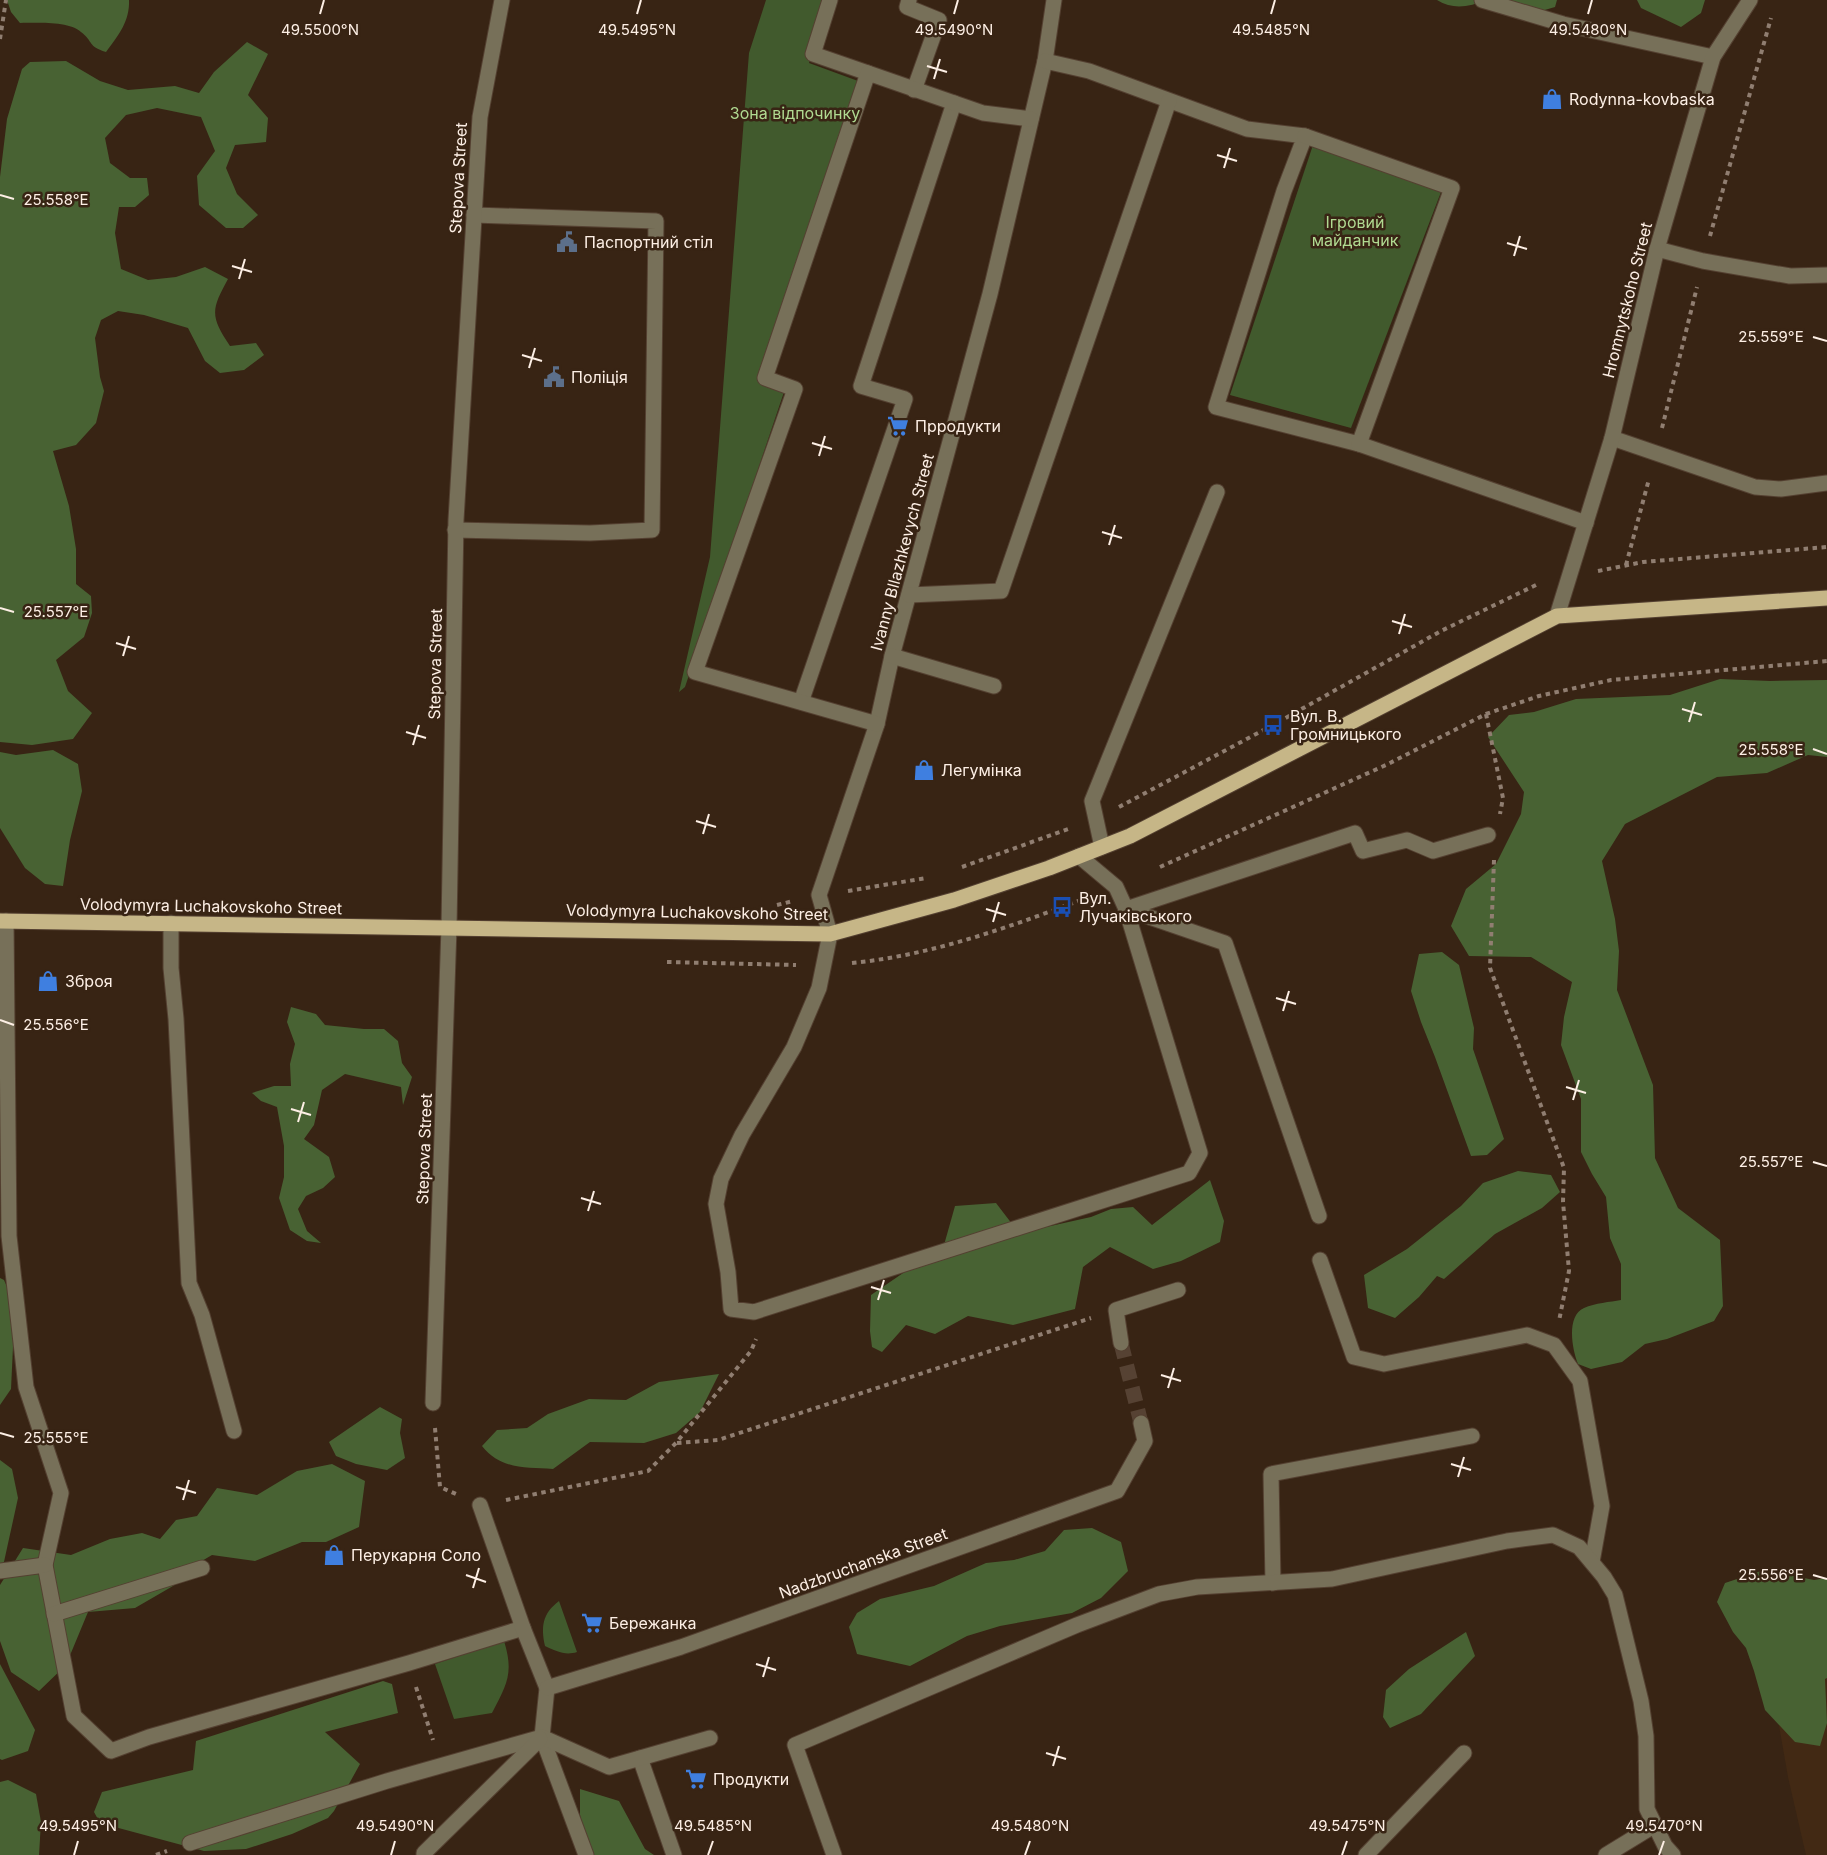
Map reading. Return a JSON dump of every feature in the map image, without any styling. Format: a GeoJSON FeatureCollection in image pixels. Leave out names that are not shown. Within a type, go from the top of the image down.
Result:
{"type":"FeatureCollection","features":[{"type":"Feature","properties":{"kind":"main road","name":"Volodymyra Luchakovskoho Street"},"geometry":{"type":"LineString","coordinates":[[3,921],[830,934],[954,900],[1049,868],[1148,828],[1557,616],[1827,598]]}},
{"type":"Feature","properties":{"kind":"street","name":"Stepova Street"},"geometry":{"type":"LineString","coordinates":[[434,1403],[449,927],[456,530],[480,117],[502,0]]}},
{"type":"Feature","properties":{"kind":"street"},"geometry":{"type":"LineString","coordinates":[[830,0],[813,54],[983,113],[1031,119]]}},
{"type":"Feature","properties":{"kind":"street"},"geometry":{"type":"LineString","coordinates":[[909,0],[907,7],[939,20],[914,90]]}},
{"type":"Feature","properties":{"kind":"street","name":"Ivanny Bllazhkevych Street"},"geometry":{"type":"LineString","coordinates":[[819,895],[877,724],[892,656],[990,294],[1045,61],[1054,0]]}},
{"type":"Feature","properties":{"kind":"street"},"geometry":{"type":"LineString","coordinates":[[1482,0],[1563,24],[1713,57]]}},
{"type":"Feature","properties":{"kind":"street","name":"Hromnytskoho Street"},"geometry":{"type":"LineString","coordinates":[[1557,616],[1612,438],[1657,249],[1713,57],[1750,0]]}},
{"type":"Feature","properties":{"kind":"street"},"geometry":{"type":"LineString","coordinates":[[1045,61],[1089,72],[1247,129],[1305,136],[1452,188],[1359,444]]}},
{"type":"Feature","properties":{"kind":"street"},"geometry":{"type":"LineString","coordinates":[[868,73],[765,378],[795,389],[695,672],[877,724]]}},
{"type":"Feature","properties":{"kind":"street"},"geometry":{"type":"LineString","coordinates":[[909,595],[1001,591],[1169,101]]}},
{"type":"Feature","properties":{"kind":"street"},"geometry":{"type":"LineString","coordinates":[[801,702],[904,399],[861,386],[954,103]]}},
{"type":"Feature","properties":{"kind":"street"},"geometry":{"type":"LineString","coordinates":[[1305,136],[1284,191],[1216,407],[1359,444],[1586,523]]}},
{"type":"Feature","properties":{"kind":"street"},"geometry":{"type":"LineString","coordinates":[[456,530],[590,533],[652,530],[656,221],[474,216]]}},
{"type":"Feature","properties":{"kind":"street"},"geometry":{"type":"LineString","coordinates":[[1657,249],[1703,261],[1790,276],[1827,275]]}},
{"type":"Feature","properties":{"kind":"street"},"geometry":{"type":"LineString","coordinates":[[1612,438],[1755,487],[1782,489],[1827,483]]}},
{"type":"Feature","properties":{"kind":"street"},"geometry":{"type":"LineString","coordinates":[[1102,847],[1092,801],[1217,492]]}},
{"type":"Feature","properties":{"kind":"street"},"geometry":{"type":"LineString","coordinates":[[892,656],[994,686]]}},
{"type":"Feature","properties":{"kind":"street"},"geometry":{"type":"LineString","coordinates":[[1126,909],[1355,833],[1363,851],[1407,840],[1433,850],[1488,835]]}},
{"type":"Feature","properties":{"kind":"street"},"geometry":{"type":"LineString","coordinates":[[819,895],[830,934],[819,988],[794,1047],[742,1135],[721,1179],[716,1204],[729,1272],[731,1309],[754,1311],[771,1306],[1189,1173],[1200,1153],[1126,909],[1116,887],[1079,855]]}},
{"type":"Feature","properties":{"kind":"street"},"geometry":{"type":"LineString","coordinates":[[1126,909],[1225,943],[1319,1216]]}},
{"type":"Feature","properties":{"kind":"street"},"geometry":{"type":"LineString","coordinates":[[3,921],[9,1236],[26,1387],[62,1494],[45,1565],[74,1716],[111,1751],[149,1737],[523,1628]]}},
{"type":"Feature","properties":{"kind":"street"},"geometry":{"type":"LineString","coordinates":[[171,923],[171,968],[176,1019],[189,1283],[202,1315],[234,1431]]}},
{"type":"Feature","properties":{"kind":"street"},"geometry":{"type":"LineString","coordinates":[[1320,1260],[1354,1357],[1384,1364],[1527,1335],[1554,1345],[1580,1381],[1602,1506],[1592,1562]]}},
{"type":"Feature","properties":{"kind":"street"},"geometry":{"type":"LineString","coordinates":[[1121,1343],[1116,1310],[1178,1290]]}},
{"type":"Feature","properties":{"kind":"street","name":"Nadzbruchanska Street"},"geometry":{"type":"LineString","coordinates":[[547,1688],[681,1647],[1117,1491],[1145,1441],[1141,1423]]}},
{"type":"Feature","properties":{"kind":"street"},"geometry":{"type":"LineString","coordinates":[[1273,1583],[1271,1474],[1472,1436]]}},
{"type":"Feature","properties":{"kind":"street"},"geometry":{"type":"LineString","coordinates":[[480,1505],[523,1628],[547,1688],[542,1737],[586,1855]]}},
{"type":"Feature","properties":{"kind":"street"},"geometry":{"type":"LineString","coordinates":[[834,1855],[795,1745],[1077,1624],[1159,1594],[1197,1587],[1332,1579],[1507,1541],[1553,1535],[1579,1546],[1615,1595],[1641,1701],[1646,1736],[1647,1809],[1665,1846],[1673,1855]]}},
{"type":"Feature","properties":{"kind":"street"},"geometry":{"type":"LineString","coordinates":[[0,1571],[45,1565]]}},
{"type":"Feature","properties":{"kind":"street"},"geometry":{"type":"LineString","coordinates":[[54,1614],[202,1568]]}},
{"type":"Feature","properties":{"kind":"street"},"geometry":{"type":"LineString","coordinates":[[424,1855],[423,1853],[542,1737]]}},
{"type":"Feature","properties":{"kind":"street"},"geometry":{"type":"LineString","coordinates":[[190,1843],[441,1765],[542,1737],[609,1767],[710,1738]]}},
{"type":"Feature","properties":{"kind":"street"},"geometry":{"type":"LineString","coordinates":[[1366,1855],[1464,1753]]}},
{"type":"Feature","properties":{"kind":"street"},"geometry":{"type":"LineString","coordinates":[[640,1758],[674,1855]]}},
{"type":"Feature","properties":{"kind":"street"},"geometry":{"type":"LineString","coordinates":[[1606,1855],[1655,1825]]}},
{"type":"Feature","properties":{"kind":"path"},"geometry":{"type":"LineString","coordinates":[[0,39],[6,0]]}},
{"type":"Feature","properties":{"kind":"path"},"geometry":{"type":"LineString","coordinates":[[958,868],[1096,819],[1273,725],[1441,631],[1540,583],[1643,562],[1827,547]]}},
{"type":"Feature","properties":{"kind":"path"},"geometry":{"type":"LineString","coordinates":[[1158,868],[1386,765],[1486,714],[1539,696],[1611,680],[1827,661]]}},
{"type":"Feature","properties":{"kind":"path"},"geometry":{"type":"LineString","coordinates":[[1486,714],[1503,798],[1499,815]]}},
{"type":"Feature","properties":{"kind":"path"},"geometry":{"type":"LineString","coordinates":[[1495,856],[1490,968],[1564,1168],[1563,1202],[1569,1270],[1554,1345]]}},
{"type":"Feature","properties":{"kind":"path"},"geometry":{"type":"LineString","coordinates":[[772,906],[819,895],[927,878]]}},
{"type":"Feature","properties":{"kind":"path"},"geometry":{"type":"LineString","coordinates":[[667,962],[824,966],[885,960],[935,949],[1040,917],[1116,887]]}},
{"type":"Feature","properties":{"kind":"path"},"geometry":{"type":"LineString","coordinates":[[480,1505],[648,1471],[676,1443],[751,1351],[771,1306]]}},
{"type":"Feature","properties":{"kind":"path"},"geometry":{"type":"LineString","coordinates":[[676,1443],[718,1440],[1116,1310]]}},
{"type":"Feature","properties":{"kind":"path"},"geometry":{"type":"LineString","coordinates":[[434,1403],[440,1487]]}},
{"type":"Feature","properties":{"kind":"path"},"geometry":{"type":"LineString","coordinates":[[409,1663],[441,1765]]}},
{"type":"Feature","properties":{"kind":"shaded area"},"geometry":{"type":"Polygon","coordinates":[[[1827,1631],[1827,1855],[1806,1855],[1788,1777],[1764,1640],[1827,1631]]]}},
{"type":"Feature","properties":{"kind":"green space"},"geometry":{"type":"Polygon","coordinates":[[[7,0],[129,0],[129,8],[122,28],[106,52],[93,46],[88,38],[76,28],[52,23],[20,23],[11,12],[7,0]]]}},
{"type":"Feature","properties":{"kind":"green space","name":"Зона відпочинку"},"geometry":{"type":"Polygon","coordinates":[[[766,0],[828,0],[809,63],[858,81],[759,376],[785,389],[685,687],[679,692],[710,557],[749,53],[766,0]]]}},
{"type":"Feature","properties":{"kind":"green space"},"geometry":{"type":"Polygon","coordinates":[[[1437,0],[1486,0],[1455,6],[1437,0]]]}},
{"type":"Feature","properties":{"kind":"green space"},"geometry":{"type":"Polygon","coordinates":[[[1493,0],[1557,0],[1555,7],[1521,17],[1493,0]]]}},
{"type":"Feature","properties":{"kind":"green space"},"geometry":{"type":"Polygon","coordinates":[[[1637,0],[1705,0],[1701,13],[1681,27],[1641,8],[1637,0]]]}},
{"type":"Feature","properties":{"kind":"green space"},"geometry":{"type":"Polygon","coordinates":[[[247,42],[268,54],[248,95],[268,118],[266,142],[235,145],[226,168],[237,194],[258,215],[243,228],[226,228],[199,205],[197,176],[215,151],[201,117],[157,108],[126,115],[105,138],[110,163],[130,178],[147,178],[149,195],[135,207],[119,207],[115,233],[121,269],[148,280],[176,277],[205,267],[228,279],[216,306],[216,320],[219,327],[230,346],[256,343],[264,355],[244,370],[220,373],[205,361],[188,328],[144,315],[118,311],[101,320],[95,338],[104,391],[96,423],[76,445],[53,451],[69,506],[76,549],[76,584],[91,596],[92,613],[84,637],[56,660],[68,691],[92,713],[73,739],[32,745],[0,742],[0,177],[7,119],[22,69],[30,62],[66,61],[100,81],[128,90],[175,86],[199,93],[214,72],[247,42]]]}},
{"type":"Feature","properties":{"kind":"green space","name":"Ігровий майданчик"},"geometry":{"type":"Polygon","coordinates":[[[1313,145],[1441,192],[1351,428],[1230,395],[1313,145]]]}},
{"type":"Feature","properties":{"kind":"green space"},"geometry":{"type":"Polygon","coordinates":[[[1720,679],[1827,680],[1827,757],[1808,755],[1767,773],[1717,777],[1625,824],[1602,861],[1615,919],[1619,951],[1617,990],[1653,1085],[1655,1158],[1678,1208],[1720,1240],[1723,1306],[1714,1321],[1667,1339],[1645,1344],[1622,1362],[1591,1369],[1578,1364],[1576,1358],[1572,1333],[1575,1318],[1578,1312],[1588,1306],[1621,1300],[1621,1264],[1610,1238],[1606,1197],[1581,1152],[1581,1099],[1561,1045],[1564,1017],[1572,982],[1531,957],[1469,956],[1451,926],[1466,889],[1496,864],[1521,814],[1524,792],[1488,737],[1509,715],[1534,712],[1576,699],[1670,695],[1720,679]]]}},
{"type":"Feature","properties":{"kind":"green space"},"geometry":{"type":"Polygon","coordinates":[[[53,750],[78,764],[82,791],[70,840],[63,886],[45,884],[25,868],[0,828],[0,752],[16,755],[53,750]]]}},
{"type":"Feature","properties":{"kind":"green space"},"geometry":{"type":"Polygon","coordinates":[[[1442,952],[1459,965],[1474,1028],[1473,1049],[1504,1139],[1487,1155],[1471,1156],[1411,991],[1419,954],[1442,952]]]}},
{"type":"Feature","properties":{"kind":"green space"},"geometry":{"type":"Polygon","coordinates":[[[291,1007],[316,1014],[325,1025],[384,1029],[398,1041],[402,1063],[412,1077],[403,1105],[401,1087],[345,1074],[322,1090],[314,1125],[304,1139],[329,1157],[335,1177],[323,1188],[306,1196],[298,1209],[307,1231],[321,1243],[307,1241],[290,1230],[279,1198],[284,1177],[284,1146],[277,1107],[261,1101],[252,1093],[274,1086],[291,1086],[290,1064],[295,1044],[287,1022],[291,1007]]]}},
{"type":"Feature","properties":{"kind":"green space"},"geometry":{"type":"Polygon","coordinates":[[[1518,1171],[1551,1175],[1560,1192],[1542,1208],[1495,1234],[1444,1279],[1437,1276],[1419,1297],[1395,1318],[1368,1308],[1364,1275],[1407,1249],[1461,1206],[1483,1183],[1518,1171]]]}},
{"type":"Feature","properties":{"kind":"green space"},"geometry":{"type":"Polygon","coordinates":[[[1210,1180],[1224,1221],[1220,1242],[1181,1261],[1153,1269],[1110,1247],[1083,1267],[1075,1309],[1013,1325],[968,1316],[935,1334],[906,1325],[882,1352],[872,1347],[871,1295],[944,1245],[955,1206],[996,1203],[1019,1233],[1091,1217],[1111,1209],[1133,1207],[1152,1225],[1210,1180]]]}},
{"type":"Feature","properties":{"kind":"green space"},"geometry":{"type":"Polygon","coordinates":[[[0,1278],[4,1280],[15,1305],[11,1389],[0,1405],[0,1278]]]}},
{"type":"Feature","properties":{"kind":"green space"},"geometry":{"type":"Polygon","coordinates":[[[719,1374],[700,1412],[676,1433],[644,1443],[590,1442],[553,1469],[515,1466],[497,1459],[482,1446],[497,1430],[527,1428],[548,1414],[589,1399],[626,1400],[659,1382],[719,1374]]]}},
{"type":"Feature","properties":{"kind":"green space"},"geometry":{"type":"Polygon","coordinates":[[[380,1407],[402,1419],[400,1433],[405,1458],[387,1470],[356,1464],[336,1456],[329,1442],[380,1407]]]}},
{"type":"Feature","properties":{"kind":"green space"},"geometry":{"type":"Polygon","coordinates":[[[0,1460],[12,1469],[18,1498],[0,1580],[0,1460]]]}},
{"type":"Feature","properties":{"kind":"green space"},"geometry":{"type":"Polygon","coordinates":[[[332,1464],[365,1481],[359,1527],[326,1542],[302,1542],[255,1561],[212,1555],[195,1565],[173,1586],[135,1608],[88,1612],[66,1665],[39,1691],[11,1672],[0,1641],[0,1585],[23,1548],[71,1555],[110,1539],[142,1533],[160,1539],[176,1520],[197,1516],[217,1488],[257,1495],[297,1471],[332,1464]]]}},
{"type":"Feature","properties":{"kind":"green space"},"geometry":{"type":"Polygon","coordinates":[[[1092,1528],[1121,1542],[1128,1571],[1101,1598],[1072,1613],[1000,1626],[967,1636],[910,1666],[857,1654],[849,1627],[857,1613],[880,1599],[934,1586],[986,1563],[1014,1560],[1045,1551],[1064,1530],[1092,1528]]]}},
{"type":"Feature","properties":{"kind":"green space"},"geometry":{"type":"Polygon","coordinates":[[[1764,1570],[1814,1580],[1827,1578],[1827,1678],[1825,1679],[1827,1723],[1820,1746],[1795,1742],[1765,1710],[1746,1648],[1733,1632],[1717,1602],[1725,1583],[1764,1570]]]}},
{"type":"Feature","properties":{"kind":"green space"},"geometry":{"type":"Polygon","coordinates":[[[559,1601],[577,1652],[565,1653],[545,1646],[544,1621],[549,1611],[559,1601]]]}},
{"type":"Feature","properties":{"kind":"green space"},"geometry":{"type":"Polygon","coordinates":[[[1466,1632],[1475,1656],[1421,1714],[1390,1728],[1383,1717],[1386,1690],[1409,1669],[1466,1632]]]}},
{"type":"Feature","properties":{"kind":"green space"},"geometry":{"type":"Polygon","coordinates":[[[504,1641],[509,1670],[502,1694],[492,1713],[454,1719],[435,1664],[504,1641]]]}},
{"type":"Feature","properties":{"kind":"green space"},"geometry":{"type":"Polygon","coordinates":[[[0,1664],[35,1730],[28,1751],[2,1760],[0,1759],[0,1664]]]}},
{"type":"Feature","properties":{"kind":"green space"},"geometry":{"type":"Polygon","coordinates":[[[383,1681],[392,1684],[398,1713],[325,1732],[360,1764],[328,1818],[292,1834],[246,1849],[204,1851],[100,1823],[94,1812],[102,1792],[193,1770],[196,1741],[383,1681]]]}},
{"type":"Feature","properties":{"kind":"green space"},"geometry":{"type":"Polygon","coordinates":[[[8,1780],[36,1794],[41,1822],[39,1855],[0,1855],[0,1782],[8,1780]]]}},
{"type":"Feature","properties":{"kind":"green space"},"geometry":{"type":"Polygon","coordinates":[[[580,1789],[619,1801],[645,1849],[654,1855],[586,1855],[587,1842],[580,1815],[580,1789]]]}},
{"type":"Feature","properties":{"kind":"tunnel"},"geometry":{"type":"LineString","coordinates":[[1121,1343],[1141,1423]]}},
{"type":"Feature","properties":{"kind":"place","name":"Rodynna-kovbaska"},"geometry":{"type":"Point","coordinates":[1552,99]}},
{"type":"Feature","properties":{"kind":"place","name":"Паспортний стіл"},"geometry":{"type":"Point","coordinates":[567,242]}},
{"type":"Feature","properties":{"kind":"place","name":"Поліція"},"geometry":{"type":"Point","coordinates":[554,377]}},
{"type":"Feature","properties":{"kind":"place","name":"Прродукти"},"geometry":{"type":"Point","coordinates":[898,426]}},
{"type":"Feature","properties":{"kind":"place","name":"Вул. В. Громницького"},"geometry":{"type":"Point","coordinates":[1273,725]}},
{"type":"Feature","properties":{"kind":"place","name":"Легумінка"},"geometry":{"type":"Point","coordinates":[924,770]}},
{"type":"Feature","properties":{"kind":"place","name":"Вул. Лучаківського"},"geometry":{"type":"Point","coordinates":[1062,907]}},
{"type":"Feature","properties":{"kind":"place","name":"Зброя"},"geometry":{"type":"Point","coordinates":[48,981]}},
{"type":"Feature","properties":{"kind":"place","name":"Перукарня Соло"},"geometry":{"type":"Point","coordinates":[334,1555]}},
{"type":"Feature","properties":{"kind":"place","name":"Бережанка"},"geometry":{"type":"Point","coordinates":[592,1623]}},
{"type":"Feature","properties":{"kind":"place","name":"Продукти"},"geometry":{"type":"Point","coordinates":[696,1779]}}]}
